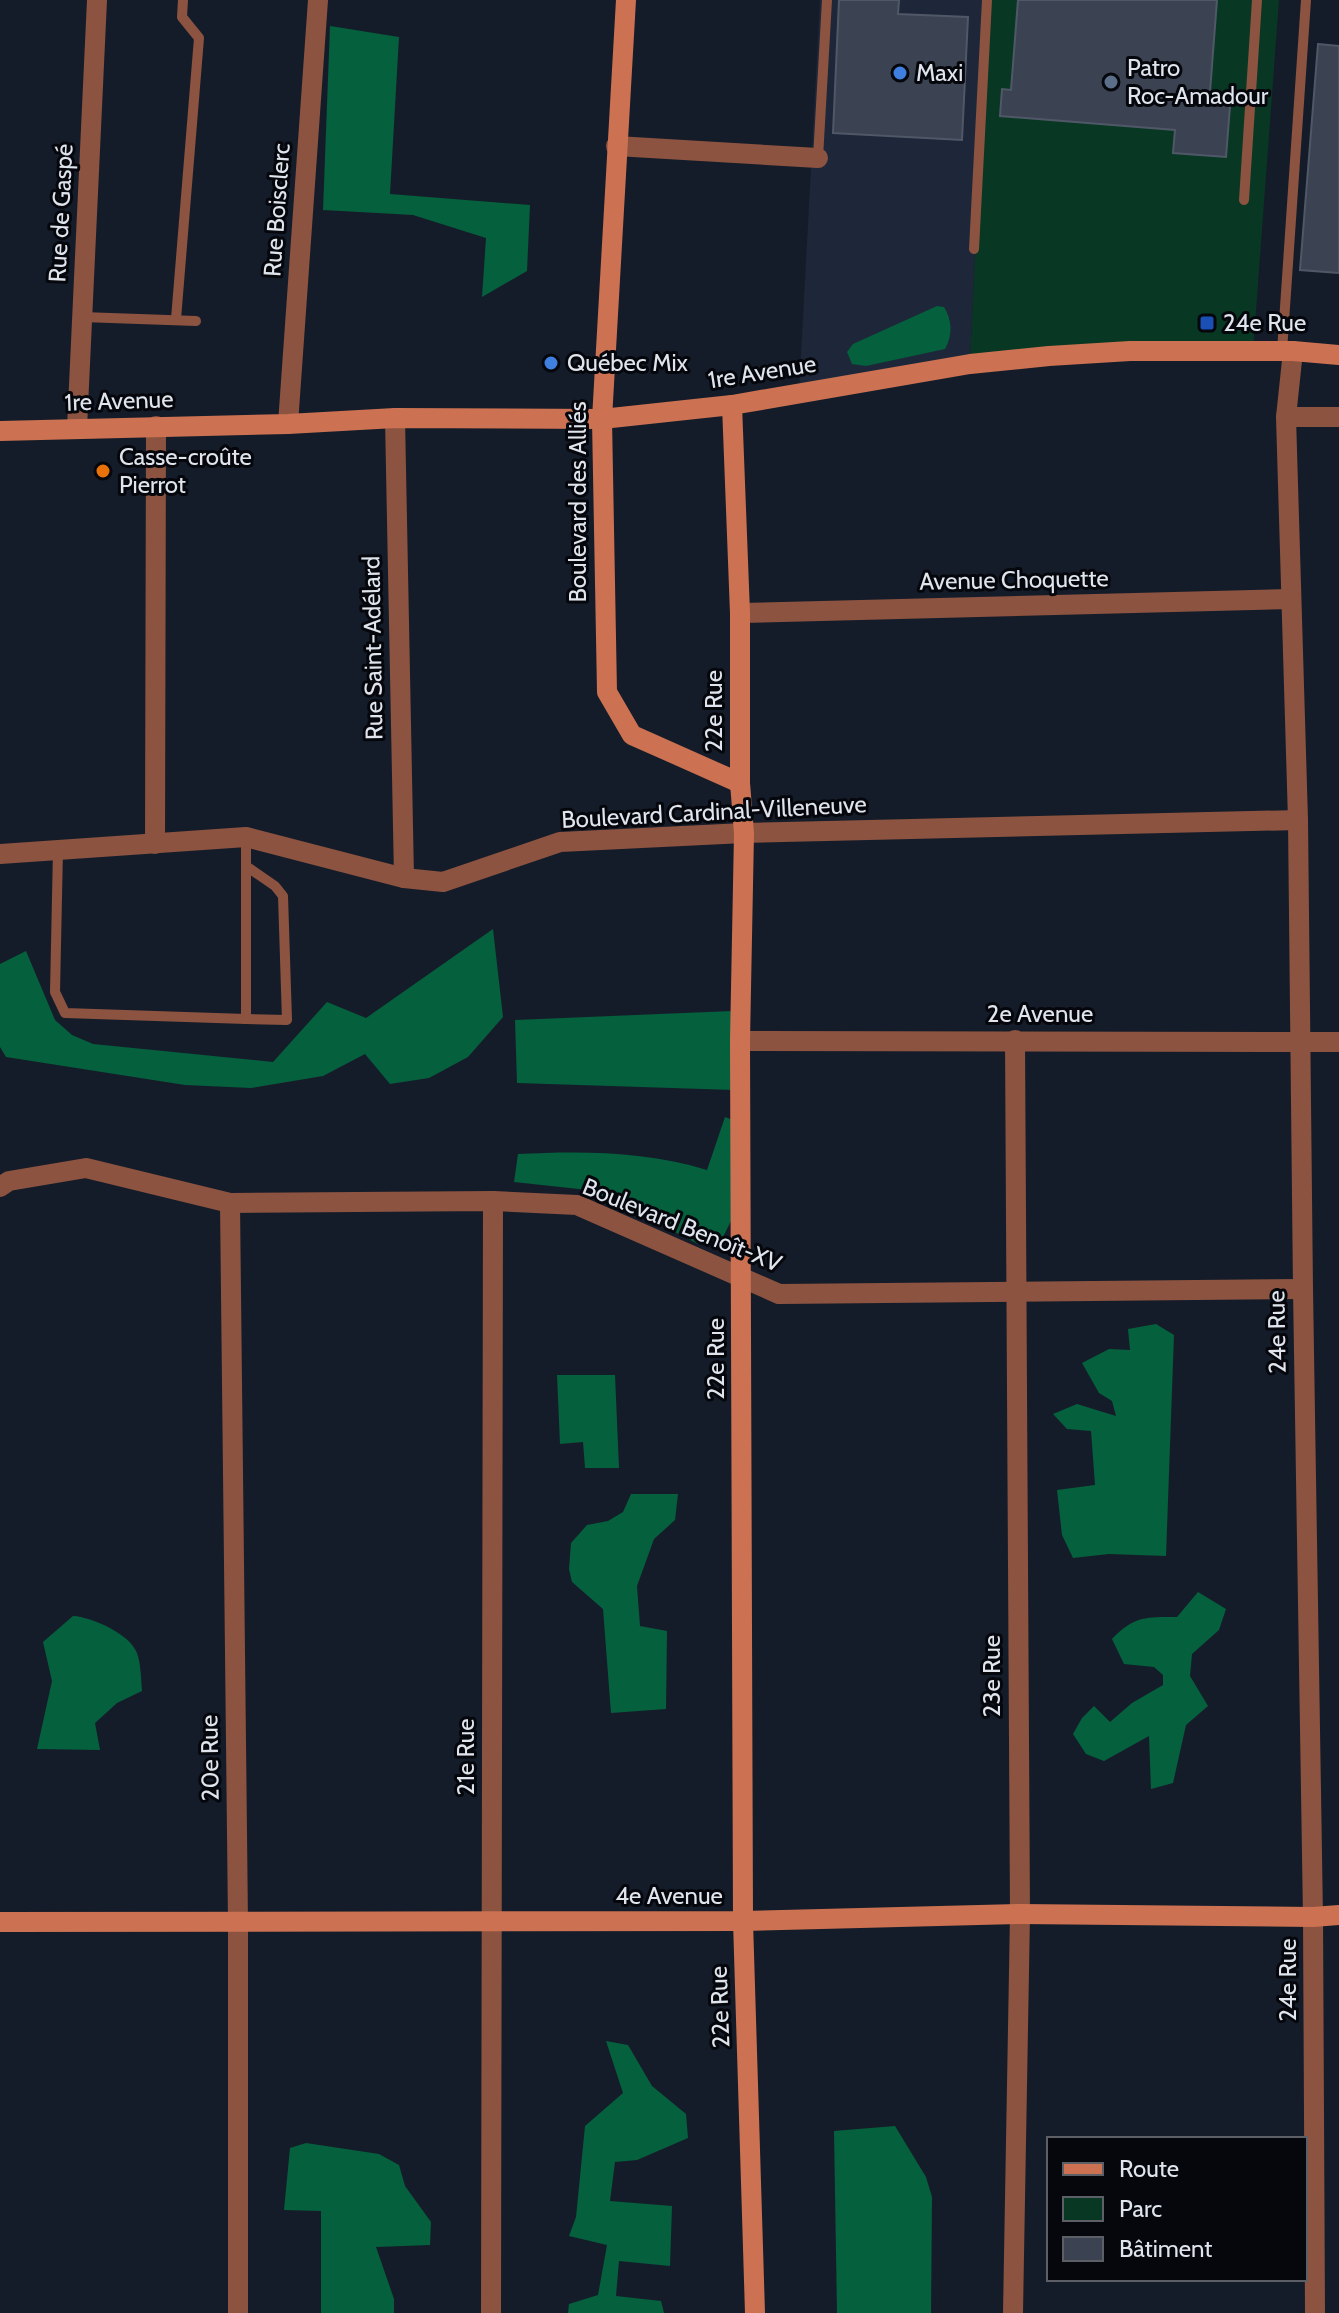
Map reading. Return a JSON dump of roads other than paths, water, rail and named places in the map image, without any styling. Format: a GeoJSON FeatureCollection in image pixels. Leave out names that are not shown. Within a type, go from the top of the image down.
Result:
{"type":"FeatureCollection","features":[{"type":"Feature","properties":{"kind":"street","name":"Rue de Gaspé"},"geometry":{"type":"LineString","coordinates":[[77,428],[97,0]]}},
{"type":"Feature","properties":{"kind":"street","name":"Rue Boisclerc"},"geometry":{"type":"LineString","coordinates":[[288,424],[318,0]]}},
{"type":"Feature","properties":{"kind":"street","name":"Boulevard des Alliés"},"geometry":{"type":"LineString","coordinates":[[626,0],[602,419],[607,692],[632,735],[740,783]]}},
{"type":"Feature","properties":{"kind":"street"},"geometry":{"type":"LineString","coordinates":[[616,146],[818,158]]}},
{"type":"Feature","properties":{"kind":"street","name":"1re Avenue"},"geometry":{"type":"LineString","coordinates":[[0,431],[288,424],[395,418],[602,419],[732,405],[970,364],[1049,356],[1130,351],[1287,351],[1339,355]]}},
{"type":"Feature","properties":{"kind":"street","name":"24e Rue"},"geometry":{"type":"LineString","coordinates":[[1287,351],[1290,599],[1298,820],[1313,1917],[1315,2313]]}},
{"type":"Feature","properties":{"kind":"street","name":"22e Rue"},"geometry":{"type":"LineString","coordinates":[[732,405],[740,613],[740,783],[744,833],[740,1041],[743,1921],[755,2313]]}},
{"type":"Feature","properties":{"kind":"street"},"geometry":{"type":"LineString","coordinates":[[1286,417],[1339,417]]}},
{"type":"Feature","properties":{"kind":"street","name":"Rue Saint-Adélard"},"geometry":{"type":"LineString","coordinates":[[395,418],[404,878]]}},
{"type":"Feature","properties":{"kind":"street"},"geometry":{"type":"LineString","coordinates":[[155,844],[156,426]]}},
{"type":"Feature","properties":{"kind":"street","name":"Avenue Choquette"},"geometry":{"type":"LineString","coordinates":[[740,613],[1290,599]]}},
{"type":"Feature","properties":{"kind":"street","name":"Boulevard Cardinal-Villeneuve"},"geometry":{"type":"LineString","coordinates":[[0,854],[246,837],[404,878],[443,882],[560,842],[744,833],[1298,820]]}},
{"type":"Feature","properties":{"kind":"street","name":"23e Rue"},"geometry":{"type":"LineString","coordinates":[[1013,2313],[1020,1914],[1015,1040]]}},
{"type":"Feature","properties":{"kind":"street","name":"2e Avenue"},"geometry":{"type":"LineString","coordinates":[[740,1041],[1339,1042]]}},
{"type":"Feature","properties":{"kind":"street","name":"Boulevard Benoît-XV"},"geometry":{"type":"LineString","coordinates":[[0,1187],[9,1181],[86,1168],[230,1203],[493,1201],[577,1205],[779,1294],[1303,1289]]}},
{"type":"Feature","properties":{"kind":"street","name":"21e Rue"},"geometry":{"type":"LineString","coordinates":[[491,2313],[493,1201]]}},
{"type":"Feature","properties":{"kind":"street","name":"20e Rue"},"geometry":{"type":"LineString","coordinates":[[230,1203],[238,1923],[238,2313]]}},
{"type":"Feature","properties":{"kind":"street","name":"4e Avenue"},"geometry":{"type":"LineString","coordinates":[[0,1922],[491,1923],[1020,1914],[1339,1915]]}},
{"type":"Feature","properties":{"kind":"lane"},"geometry":{"type":"LineString","coordinates":[[176,319],[199,38],[182,17],[183,0]]}},
{"type":"Feature","properties":{"kind":"lane"},"geometry":{"type":"LineString","coordinates":[[818,158],[827,0]]}},
{"type":"Feature","properties":{"kind":"lane"},"geometry":{"type":"LineString","coordinates":[[974,249],[987,0]]}},
{"type":"Feature","properties":{"kind":"lane"},"geometry":{"type":"LineString","coordinates":[[1244,200],[1257,0]]}},
{"type":"Feature","properties":{"kind":"lane"},"geometry":{"type":"LineString","coordinates":[[1287,351],[1306,0]]}},
{"type":"Feature","properties":{"kind":"lane"},"geometry":{"type":"LineString","coordinates":[[82,317],[196,321]]}},
{"type":"Feature","properties":{"kind":"lane"},"geometry":{"type":"LineString","coordinates":[[246,837],[246,1019]]}},
{"type":"Feature","properties":{"kind":"lane"},"geometry":{"type":"LineString","coordinates":[[58,850],[55,992],[65,1013],[287,1020],[283,896],[275,886],[246,866]]}},
{"type":"Feature","properties":{"kind":"place","name":"Maxi"},"geometry":{"type":"Point","coordinates":[900,73]}},
{"type":"Feature","properties":{"kind":"place","name":"Patro Roc-Amadour"},"geometry":{"type":"Point","coordinates":[1111,82]}},
{"type":"Feature","properties":{"kind":"place","name":"24e Rue"},"geometry":{"type":"Point","coordinates":[1207,323]}},
{"type":"Feature","properties":{"kind":"place","name":"Québec Mix"},"geometry":{"type":"Point","coordinates":[551,363]}},
{"type":"Feature","properties":{"kind":"place","name":"Casse-croûte Pierrot"},"geometry":{"type":"Point","coordinates":[103,471]}}]}
